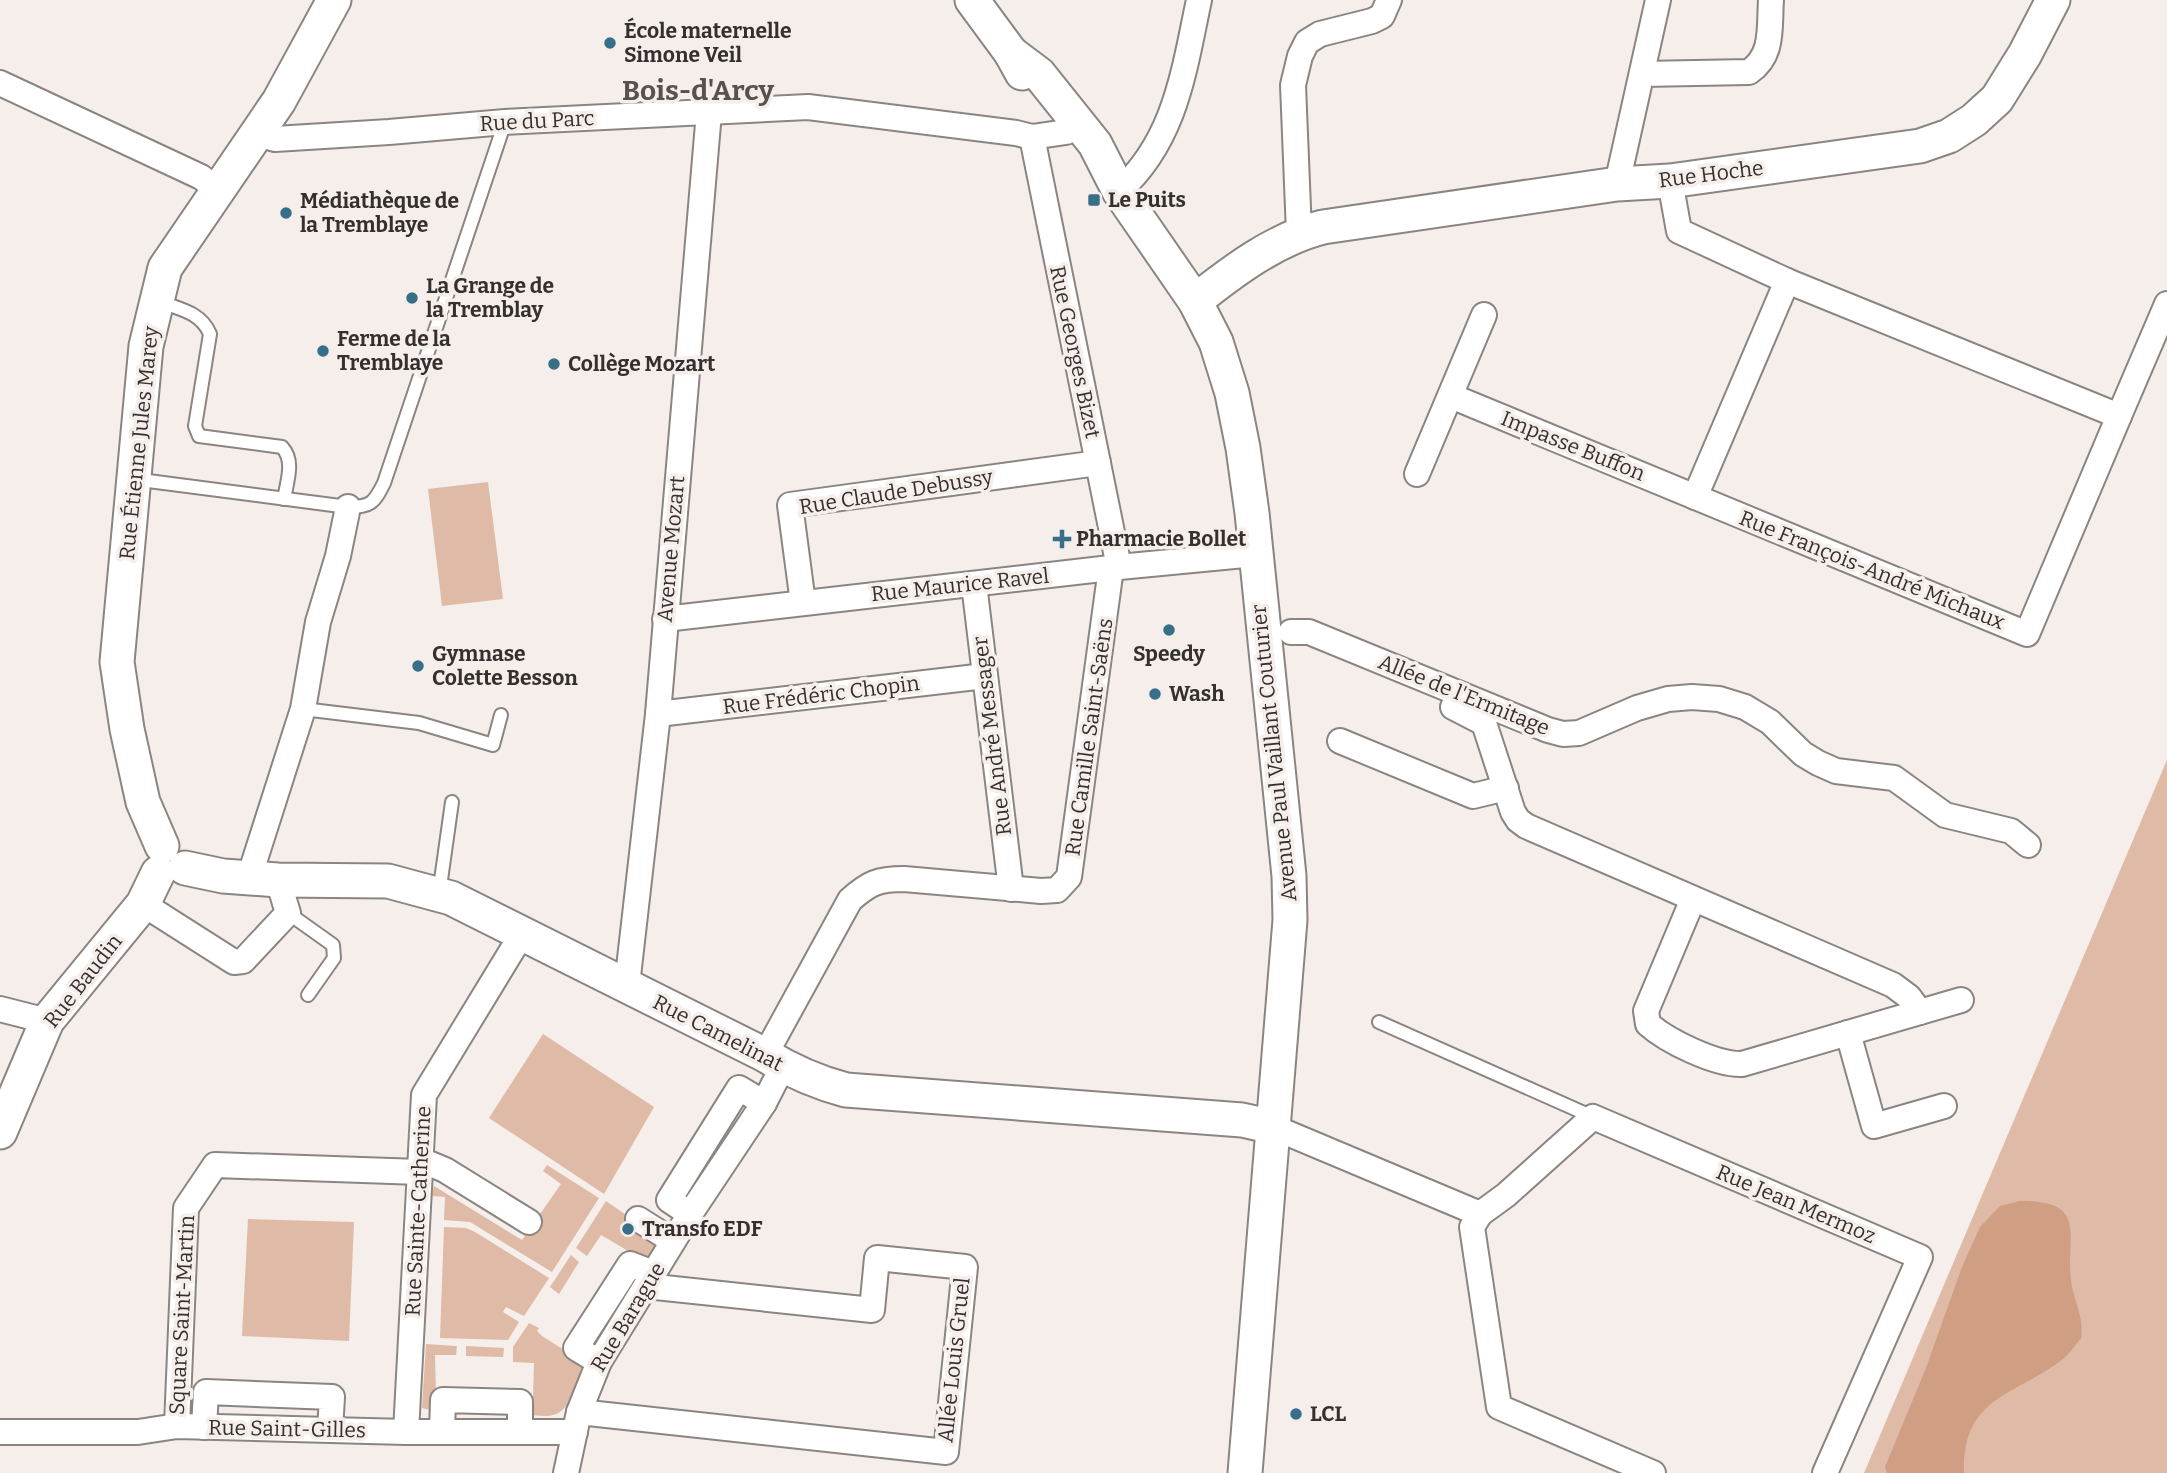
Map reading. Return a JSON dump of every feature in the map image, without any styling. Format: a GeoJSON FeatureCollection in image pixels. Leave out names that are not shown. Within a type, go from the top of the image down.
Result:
{"type":"FeatureCollection","features":[{"type":"Feature","properties":{"kind":"street","name":"Rue Étienne Jules Marey"},"geometry":{"type":"LineString","coordinates":[[168,862],[143,802],[127,729],[117,662],[146,346],[165,268],[279,101],[334,0]]}},
{"type":"Feature","properties":{"kind":"street","name":"Avenue Paul Vaillant Couturier"},"geometry":{"type":"LineString","coordinates":[[972,0],[1066,132],[1119,191]]}},
{"type":"Feature","properties":{"kind":"street"},"geometry":{"type":"LineString","coordinates":[[1119,191],[1139,174],[1162,136],[1176,105],[1199,0]]}},
{"type":"Feature","properties":{"kind":"street"},"geometry":{"type":"LineString","coordinates":[[1299,233],[1293,85],[1300,56],[1307,42],[1320,34],[1382,16],[1389,0]]}},
{"type":"Feature","properties":{"kind":"street"},"geometry":{"type":"LineString","coordinates":[[1617,184],[1658,0]]}},
{"type":"Feature","properties":{"kind":"street"},"geometry":{"type":"LineString","coordinates":[[1642,74],[1749,72],[1761,64],[1767,51],[1771,0]]}},
{"type":"Feature","properties":{"kind":"street","name":"Rue Hoche"},"geometry":{"type":"LineString","coordinates":[[1195,301],[1233,273],[1299,233],[1323,227],[1617,184],[1670,181],[1863,155],[1920,146],[1950,136],[1974,120],[1997,99],[2025,54],[2053,0]]}},
{"type":"Feature","properties":{"kind":"street","name":"Avenue Paul Vaillant Couturier"},"geometry":{"type":"LineString","coordinates":[[1011,53],[1039,74],[1094,144],[1119,191],[1195,301],[1216,342],[1232,393],[1245,461],[1255,554],[1277,633],[1290,920],[1245,1473]]}},
{"type":"Feature","properties":{"kind":"street"},"geometry":{"type":"LineString","coordinates":[[0,83],[201,177],[218,190]]}},
{"type":"Feature","properties":{"kind":"street","name":"Rue du Parc"},"geometry":{"type":"LineString","coordinates":[[258,134],[275,139],[505,122],[808,107],[1032,137],[1066,132]]}},
{"type":"Feature","properties":{"kind":"street","name":"Avenue Mozart"},"geometry":{"type":"LineString","coordinates":[[627,985],[658,714],[709,112]]}},
{"type":"Feature","properties":{"kind":"street","name":"Rue Georges Bizet"},"geometry":{"type":"LineString","coordinates":[[1032,137],[1097,463],[1115,568]]}},
{"type":"Feature","properties":{"kind":"street"},"geometry":{"type":"LineString","coordinates":[[1670,181],[1679,231],[1787,281],[2119,416],[2167,303]]}},
{"type":"Feature","properties":{"kind":"street"},"geometry":{"type":"LineString","coordinates":[[1695,497],[1787,281]]}},
{"type":"Feature","properties":{"kind":"street"},"geometry":{"type":"LineString","coordinates":[[1417,474],[1484,315]]}},
{"type":"Feature","properties":{"kind":"street","name":"Impasse Buffon"},"geometry":{"type":"LineString","coordinates":[[1451,396],[1695,497]]}},
{"type":"Feature","properties":{"kind":"street","name":"Rue François-André Michaux"},"geometry":{"type":"LineString","coordinates":[[1695,497],[2027,634],[2119,416]]}},
{"type":"Feature","properties":{"kind":"street","name":"Rue Claude Debussy"},"geometry":{"type":"LineString","coordinates":[[803,603],[790,505],[1097,463]]}},
{"type":"Feature","properties":{"kind":"street"},"geometry":{"type":"LineString","coordinates":[[143,904],[234,962],[243,961],[288,913],[263,879],[303,709],[318,622],[338,556],[348,507]]}},
{"type":"Feature","properties":{"kind":"street","name":"Rue Maurice Ravel"},"geometry":{"type":"LineString","coordinates":[[665,619],[1255,554]]}},
{"type":"Feature","properties":{"kind":"street","name":"Rue Camille Saint-Saëns"},"geometry":{"type":"LineString","coordinates":[[774,1061],[850,900],[867,885],[885,879],[904,879],[1041,891],[1057,890],[1069,877],[1115,568]]}},
{"type":"Feature","properties":{"kind":"street","name":"Rue André Messager"},"geometry":{"type":"LineString","coordinates":[[974,584],[1011,889]]}},
{"type":"Feature","properties":{"kind":"street","name":"Allée de l'Ermitage"},"geometry":{"type":"LineString","coordinates":[[1277,633],[1309,632],[1563,734],[1579,733],[1637,708],[1668,699],[1719,699],[1745,707],[1770,722],[1803,754],[1818,763],[1836,771],[1894,778],[1945,815],[2011,831],[2028,845]]}},
{"type":"Feature","properties":{"kind":"street"},"geometry":{"type":"LineString","coordinates":[[1277,633],[1484,723],[1514,812],[1518,820],[1526,826],[1893,985],[1909,997],[1920,1012]]}},
{"type":"Feature","properties":{"kind":"street","name":"Rue Frédéric Chopin"},"geometry":{"type":"LineString","coordinates":[[658,714],[985,676]]}},
{"type":"Feature","properties":{"kind":"street"},"geometry":{"type":"LineString","coordinates":[[1339,741],[1474,796],[1506,788]]}},
{"type":"Feature","properties":{"kind":"street","name":"Rue Camelinat"},"geometry":{"type":"LineString","coordinates":[[168,862],[223,876],[388,881],[451,898],[817,1082],[846,1090],[1242,1121],[1273,1127]]}},
{"type":"Feature","properties":{"kind":"street","name":"Rue Baudin"},"geometry":{"type":"LineString","coordinates":[[0,1132],[47,1021],[143,904],[168,862]]}},
{"type":"Feature","properties":{"kind":"street"},"geometry":{"type":"LineString","coordinates":[[1693,899],[1646,1011],[1648,1024],[1660,1035],[1728,1065],[1742,1064],[1961,1000]]}},
{"type":"Feature","properties":{"kind":"street","name":"Rue Sainte-Catherine"},"geometry":{"type":"LineString","coordinates":[[406,1432],[424,1095],[522,934]]}},
{"type":"Feature","properties":{"kind":"street"},"geometry":{"type":"LineString","coordinates":[[0,1009],[47,1021]]}},
{"type":"Feature","properties":{"kind":"street"},"geometry":{"type":"LineString","coordinates":[[1847,1033],[1874,1126],[1944,1106]]}},
{"type":"Feature","properties":{"kind":"street","name":"Rue Barague"},"geometry":{"type":"LineString","coordinates":[[566,1473],[577,1422],[599,1362],[690,1214],[764,1103],[774,1061]]}},
{"type":"Feature","properties":{"kind":"street"},"geometry":{"type":"LineString","coordinates":[[1594,1117],[1506,1195],[1480,1214],[1472,1227],[1499,1407],[1653,1473]]}},
{"type":"Feature","properties":{"kind":"street","name":"Rue Jean Mermoz"},"geometry":{"type":"LineString","coordinates":[[1594,1117],[1920,1257],[1825,1473]]}},
{"type":"Feature","properties":{"kind":"street"},"geometry":{"type":"LineString","coordinates":[[1273,1127],[1480,1214]]}},
{"type":"Feature","properties":{"kind":"street","name":"Square Saint-Martin"},"geometry":{"type":"LineString","coordinates":[[177,1426],[186,1208],[215,1165],[420,1166]]}},
{"type":"Feature","properties":{"kind":"street"},"geometry":{"type":"LineString","coordinates":[[420,1166],[444,1170],[529,1222]]}},
{"type":"Feature","properties":{"kind":"street"},"geometry":{"type":"LineString","coordinates":[[638,1219],[673,1241]]}},
{"type":"Feature","properties":{"kind":"street","name":"Allée Louis Gruel"},"geometry":{"type":"LineString","coordinates":[[577,1422],[946,1452],[965,1268],[877,1258],[872,1310],[650,1279]]}},
{"type":"Feature","properties":{"kind":"street"},"geometry":{"type":"LineString","coordinates":[[204,1427],[206,1392],[332,1397],[330,1430]]}},
{"type":"Feature","properties":{"kind":"street","name":"Rue Saint-Gilles"},"geometry":{"type":"LineString","coordinates":[[0,1432],[138,1432],[177,1426],[520,1432],[577,1422]]}},
{"type":"Feature","properties":{"kind":"lane"},"geometry":{"type":"LineString","coordinates":[[133,479],[348,507],[364,507],[376,500],[505,122]]}},
{"type":"Feature","properties":{"kind":"lane"},"geometry":{"type":"LineString","coordinates":[[157,301],[197,315],[206,324],[210,334],[196,432],[199,436],[282,447],[287,452],[290,465],[284,499]]}},
{"type":"Feature","properties":{"kind":"lane"},"geometry":{"type":"LineString","coordinates":[[303,709],[419,723],[493,745],[501,715]]}},
{"type":"Feature","properties":{"kind":"lane"},"geometry":{"type":"LineString","coordinates":[[439,894],[452,802]]}},
{"type":"Feature","properties":{"kind":"lane"},"geometry":{"type":"LineString","coordinates":[[288,913],[333,945],[334,958],[307,995]]}},
{"type":"Feature","properties":{"kind":"lane"},"geometry":{"type":"LineString","coordinates":[[1379,1022],[1594,1117]]}},
{"type":"Feature","properties":{"kind":"shaded area"},"geometry":{"type":"Polygon","coordinates":[[[488,482],[503,599],[442,606],[428,489],[488,482]]]}},
{"type":"Feature","properties":{"kind":"shaded area"},"geometry":{"type":"Polygon","coordinates":[[[2167,760],[2167,1473],[1864,1473],[2167,760]]]}},
{"type":"Feature","properties":{"kind":"shaded area"},"geometry":{"type":"Polygon","coordinates":[[[543,1034],[654,1107],[604,1194],[489,1118],[543,1034]]]}},
{"type":"Feature","properties":{"kind":"shaded area"},"geometry":{"type":"Polygon","coordinates":[[[547,1165],[599,1198],[552,1272],[470,1222],[444,1220],[445,1197],[432,1196],[434,1186],[522,1240],[561,1184],[543,1171],[547,1165]]]}},
{"type":"Feature","properties":{"kind":"shaded area"},"geometry":{"type":"Polygon","coordinates":[[[606,1201],[661,1239],[647,1262],[601,1235],[587,1256],[576,1248],[606,1201]]]}},
{"type":"Feature","properties":{"kind":"shaded area"},"geometry":{"type":"Polygon","coordinates":[[[2019,1201],[2042,1202],[2057,1207],[2066,1215],[2071,1238],[2072,1287],[2081,1319],[2081,1339],[2063,1359],[1995,1401],[1982,1413],[1972,1428],[1966,1448],[1964,1473],[1887,1473],[1885,1467],[1980,1227],[2000,1206],[2019,1201]]]}},
{"type":"Feature","properties":{"kind":"shaded area"},"geometry":{"type":"Polygon","coordinates":[[[248,1219],[354,1222],[349,1341],[242,1336],[248,1219]]]}},
{"type":"Feature","properties":{"kind":"shaded area"},"geometry":{"type":"Polygon","coordinates":[[[444,1227],[466,1228],[475,1232],[549,1278],[524,1316],[506,1307],[503,1312],[519,1322],[508,1340],[440,1338],[444,1227]]]}},
{"type":"Feature","properties":{"kind":"shaded area"},"geometry":{"type":"Polygon","coordinates":[[[571,1255],[579,1262],[559,1294],[550,1287],[571,1255]]]}},
{"type":"Feature","properties":{"kind":"shaded area"},"geometry":{"type":"Polygon","coordinates":[[[529,1323],[539,1328],[537,1331],[542,1336],[583,1362],[570,1400],[560,1412],[553,1415],[530,1415],[534,1363],[513,1362],[513,1347],[529,1323]]]}},
{"type":"Feature","properties":{"kind":"shaded area"},"geometry":{"type":"Polygon","coordinates":[[[426,1344],[457,1346],[456,1355],[435,1355],[434,1411],[422,1408],[426,1344]]]}},
{"type":"Feature","properties":{"kind":"shaded area"},"geometry":{"type":"Polygon","coordinates":[[[466,1346],[504,1348],[503,1357],[466,1356],[466,1346]]]}},
{"type":"Feature","properties":{"kind":"place","name":"École maternelle Simone Veil"},"geometry":{"type":"Point","coordinates":[610,43]}},
{"type":"Feature","properties":{"kind":"place","name":"Le Puits"},"geometry":{"type":"Point","coordinates":[1094,200]}},
{"type":"Feature","properties":{"kind":"place","name":"Médiathèque de la Tremblaye"},"geometry":{"type":"Point","coordinates":[286,213]}},
{"type":"Feature","properties":{"kind":"place","name":"La Grange de la Tremblay"},"geometry":{"type":"Point","coordinates":[412,298]}},
{"type":"Feature","properties":{"kind":"place","name":"Ferme de la Tremblaye"},"geometry":{"type":"Point","coordinates":[323,351]}},
{"type":"Feature","properties":{"kind":"place","name":"Collège Mozart"},"geometry":{"type":"Point","coordinates":[554,364]}},
{"type":"Feature","properties":{"kind":"place","name":"Pharmacie Bollet"},"geometry":{"type":"Point","coordinates":[1062,539]}},
{"type":"Feature","properties":{"kind":"place","name":"Speedy"},"geometry":{"type":"Point","coordinates":[1169,630]}},
{"type":"Feature","properties":{"kind":"place","name":"Gymnase Colette Besson"},"geometry":{"type":"Point","coordinates":[418,666]}},
{"type":"Feature","properties":{"kind":"place","name":"Wash"},"geometry":{"type":"Point","coordinates":[1155,694]}},
{"type":"Feature","properties":{"kind":"place","name":"Transfo EDF"},"geometry":{"type":"Point","coordinates":[628,1229]}},
{"type":"Feature","properties":{"kind":"place","name":"LCL"},"geometry":{"type":"Point","coordinates":[1296,1414]}},
{"type":"Feature","properties":{"kind":"district","name":"Bois-d'Arcy"},"geometry":{"type":"Point","coordinates":[698,90]}}]}
